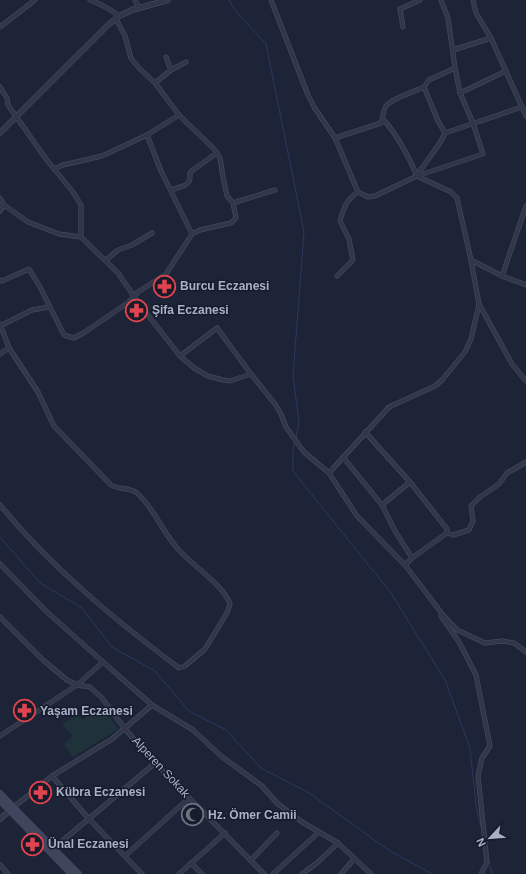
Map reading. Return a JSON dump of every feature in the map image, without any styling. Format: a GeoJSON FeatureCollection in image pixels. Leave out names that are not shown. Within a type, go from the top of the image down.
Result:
{"type":"FeatureCollection","features":[{"type":"Feature","properties":{"kind":"main road"},"geometry":{"type":"LineString","coordinates":[[0,793],[12,809],[71,874]]}},
{"type":"Feature","properties":{"kind":"main road"},"geometry":{"type":"LineString","coordinates":[[0,801],[12,809],[54,848],[79,874]]}},
{"type":"Feature","properties":{"kind":"street"},"geometry":{"type":"LineString","coordinates":[[0,27],[35,0]]}},
{"type":"Feature","properties":{"kind":"street"},"geometry":{"type":"LineString","coordinates":[[0,280],[2,281],[29,269],[64,335],[74,338],[129,302],[138,292],[166,274],[192,234],[200,230],[231,223],[236,218],[233,203],[228,196],[220,158],[217,153],[179,115],[155,82],[139,68],[132,58],[118,18],[112,10],[90,0]]}},
{"type":"Feature","properties":{"kind":"street"},"geometry":{"type":"LineString","coordinates":[[135,0],[139,8]]}},
{"type":"Feature","properties":{"kind":"street"},"geometry":{"type":"LineString","coordinates":[[0,133],[18,117],[107,26],[132,10],[168,0]]}},
{"type":"Feature","properties":{"kind":"street"},"geometry":{"type":"LineString","coordinates":[[271,0],[308,95],[334,138],[358,192],[368,197],[375,196],[417,176],[483,154],[473,123],[460,93],[448,18],[441,0]]}},
{"type":"Feature","properties":{"kind":"street"},"geometry":{"type":"LineString","coordinates":[[403,27],[400,9],[420,0]]}},
{"type":"Feature","properties":{"kind":"street"},"geometry":{"type":"LineString","coordinates":[[473,0],[476,13],[491,38],[526,116]]}},
{"type":"Feature","properties":{"kind":"street"},"geometry":{"type":"LineString","coordinates":[[453,50],[491,38]]}},
{"type":"Feature","properties":{"kind":"street"},"geometry":{"type":"LineString","coordinates":[[166,57],[171,70]]}},
{"type":"Feature","properties":{"kind":"street"},"geometry":{"type":"LineString","coordinates":[[155,82],[171,70],[186,62]]}},
{"type":"Feature","properties":{"kind":"street"},"geometry":{"type":"LineString","coordinates":[[334,138],[381,123],[383,119],[383,111],[387,105],[396,99],[424,87],[429,80],[455,68]]}},
{"type":"Feature","properties":{"kind":"street"},"geometry":{"type":"LineString","coordinates":[[460,93],[506,71]]}},
{"type":"Feature","properties":{"kind":"street"},"geometry":{"type":"LineString","coordinates":[[0,87],[7,98],[8,105],[54,169],[73,192],[81,205],[81,237]]}},
{"type":"Feature","properties":{"kind":"street"},"geometry":{"type":"LineString","coordinates":[[424,87],[438,121],[445,132]]}},
{"type":"Feature","properties":{"kind":"street"},"geometry":{"type":"LineString","coordinates":[[445,132],[522,107]]}},
{"type":"Feature","properties":{"kind":"street"},"geometry":{"type":"LineString","coordinates":[[54,169],[63,165],[102,156],[147,135],[179,115]]}},
{"type":"Feature","properties":{"kind":"street"},"geometry":{"type":"LineString","coordinates":[[383,119],[395,132],[397,138],[408,154],[417,176],[451,192],[457,198],[479,304],[512,364],[526,381]]}},
{"type":"Feature","properties":{"kind":"street"},"geometry":{"type":"LineString","coordinates":[[417,176],[422,166],[442,140],[445,132]]}},
{"type":"Feature","properties":{"kind":"street"},"geometry":{"type":"LineString","coordinates":[[147,135],[161,170],[192,234]]}},
{"type":"Feature","properties":{"kind":"street"},"geometry":{"type":"LineString","coordinates":[[171,190],[186,185],[190,181],[190,172],[217,153]]}},
{"type":"Feature","properties":{"kind":"street"},"geometry":{"type":"LineString","coordinates":[[233,203],[275,190]]}},
{"type":"Feature","properties":{"kind":"street"},"geometry":{"type":"LineString","coordinates":[[337,276],[353,260],[349,239],[340,221],[342,211],[347,202],[351,196],[358,192]]}},
{"type":"Feature","properties":{"kind":"street"},"geometry":{"type":"LineString","coordinates":[[0,198],[4,205],[28,222],[59,234],[81,237],[118,272],[134,297],[180,356],[194,368],[208,376],[230,381],[251,374]]}},
{"type":"Feature","properties":{"kind":"street"},"geometry":{"type":"LineString","coordinates":[[0,211],[4,205]]}},
{"type":"Feature","properties":{"kind":"street"},"geometry":{"type":"LineString","coordinates":[[502,276],[526,206]]}},
{"type":"Feature","properties":{"kind":"street"},"geometry":{"type":"LineString","coordinates":[[106,260],[118,250],[132,245],[152,232]]}},
{"type":"Feature","properties":{"kind":"street"},"geometry":{"type":"LineString","coordinates":[[471,260],[502,276],[526,285]]}},
{"type":"Feature","properties":{"kind":"street"},"geometry":{"type":"LineString","coordinates":[[329,473],[388,407],[435,386],[442,380],[465,352],[471,339],[479,304]]}},
{"type":"Feature","properties":{"kind":"street"},"geometry":{"type":"LineString","coordinates":[[0,505],[14,522],[77,584],[133,633],[179,668],[185,666],[205,649],[227,612],[230,604],[224,593],[177,549],[144,501],[133,491],[116,488],[111,485],[54,426],[38,392],[9,348],[0,325],[32,310],[50,307]]}},
{"type":"Feature","properties":{"kind":"street"},"geometry":{"type":"LineString","coordinates":[[180,356],[217,328],[278,409],[286,427],[304,452],[329,473],[357,516],[405,565],[443,615],[457,630],[485,643],[502,641],[514,643],[526,652]]}},
{"type":"Feature","properties":{"kind":"street"},"geometry":{"type":"LineString","coordinates":[[0,354],[9,348]]}},
{"type":"Feature","properties":{"kind":"street"},"geometry":{"type":"LineString","coordinates":[[365,432],[410,482],[447,529],[447,533]]}},
{"type":"Feature","properties":{"kind":"street"},"geometry":{"type":"LineString","coordinates":[[343,457],[382,505],[395,531],[412,558]]}},
{"type":"Feature","properties":{"kind":"street"},"geometry":{"type":"LineString","coordinates":[[447,533],[453,535],[469,530],[472,521],[471,506],[480,497],[499,484],[507,473],[526,462]]}},
{"type":"Feature","properties":{"kind":"street"},"geometry":{"type":"LineString","coordinates":[[382,505],[410,482]]}},
{"type":"Feature","properties":{"kind":"street"},"geometry":{"type":"LineString","coordinates":[[405,565],[412,558],[447,533]]}},
{"type":"Feature","properties":{"kind":"street"},"geometry":{"type":"LineString","coordinates":[[0,564],[47,612],[152,704],[193,730],[221,756],[262,786],[277,803],[302,822],[338,843],[371,874]]}},
{"type":"Feature","properties":{"kind":"street"},"geometry":{"type":"LineString","coordinates":[[430,597],[447,625],[460,642],[476,675],[490,746],[482,758],[478,776],[486,862],[481,874]]}},
{"type":"Feature","properties":{"kind":"street","name":"Alperen Sokak"},"geometry":{"type":"LineString","coordinates":[[0,616],[43,660],[66,680],[77,685],[90,687],[102,698],[155,763],[264,874]]}},
{"type":"Feature","properties":{"kind":"street"},"geometry":{"type":"LineString","coordinates":[[0,736],[77,685],[103,662]]}},
{"type":"Feature","properties":{"kind":"street"},"geometry":{"type":"LineString","coordinates":[[0,819],[52,776],[112,739],[152,704]]}},
{"type":"Feature","properties":{"kind":"street"},"geometry":{"type":"LineString","coordinates":[[54,848],[155,763]]}},
{"type":"Feature","properties":{"kind":"street"},"geometry":{"type":"LineString","coordinates":[[52,776],[89,820],[142,874]]}},
{"type":"Feature","properties":{"kind":"street"},"geometry":{"type":"LineString","coordinates":[[125,856],[189,798]]}},
{"type":"Feature","properties":{"kind":"street"},"geometry":{"type":"LineString","coordinates":[[272,874],[319,832]]}},
{"type":"Feature","properties":{"kind":"street"},"geometry":{"type":"LineString","coordinates":[[179,874],[225,833]]}},
{"type":"Feature","properties":{"kind":"street"},"geometry":{"type":"LineString","coordinates":[[251,860],[277,833]]}},
{"type":"Feature","properties":{"kind":"street"},"geometry":{"type":"LineString","coordinates":[[302,874],[317,863],[338,843]]}},
{"type":"Feature","properties":{"kind":"street"},"geometry":{"type":"LineString","coordinates":[[341,874],[354,859]]}},
{"type":"Feature","properties":{"kind":"street"},"geometry":{"type":"LineString","coordinates":[[191,863],[202,874]]}},
{"type":"Feature","properties":{"kind":"street"},"geometry":{"type":"LineString","coordinates":[[0,865],[8,874]]}},
{"type":"Feature","properties":{"kind":"shaded area"},"geometry":{"type":"Polygon","coordinates":[[[104,709],[118,729],[73,757],[64,744],[73,736],[62,725],[77,714],[82,720],[97,710],[104,709]]]}},
{"type":"Feature","properties":{"kind":"waterway"},"geometry":{"type":"LineString","coordinates":[[229,0],[234,9],[266,44],[304,232],[293,376],[299,421],[296,439]]}},
{"type":"Feature","properties":{"kind":"waterway"},"geometry":{"type":"LineString","coordinates":[[295,442],[293,450],[293,471],[391,593],[445,680],[470,748],[476,805],[481,827]]}},
{"type":"Feature","properties":{"kind":"waterway"},"geometry":{"type":"LineString","coordinates":[[0,537],[40,583],[82,608],[112,647],[155,671],[189,711],[226,730],[261,768],[309,793],[390,851],[432,874]]}},
{"type":"Feature","properties":{"kind":"waterway"},"geometry":{"type":"LineString","coordinates":[[489,862],[492,874]]}},
{"type":"Feature","properties":{"kind":"place","name":"Burcu Eczanesi"},"geometry":{"type":"Point","coordinates":[164,286]}},
{"type":"Feature","properties":{"kind":"place","name":"Şifa Eczanesi"},"geometry":{"type":"Point","coordinates":[136,310]}},
{"type":"Feature","properties":{"kind":"place","name":"Yaşam Eczanesi"},"geometry":{"type":"Point","coordinates":[24,711]}},
{"type":"Feature","properties":{"kind":"place","name":"Kübra Eczanesi"},"geometry":{"type":"Point","coordinates":[41,792]}},
{"type":"Feature","properties":{"kind":"place","name":"Hz. Ömer Camii"},"geometry":{"type":"Point","coordinates":[193,815]}},
{"type":"Feature","properties":{"kind":"place","name":"Ünal Eczanesi"},"geometry":{"type":"Point","coordinates":[32,844]}}]}
